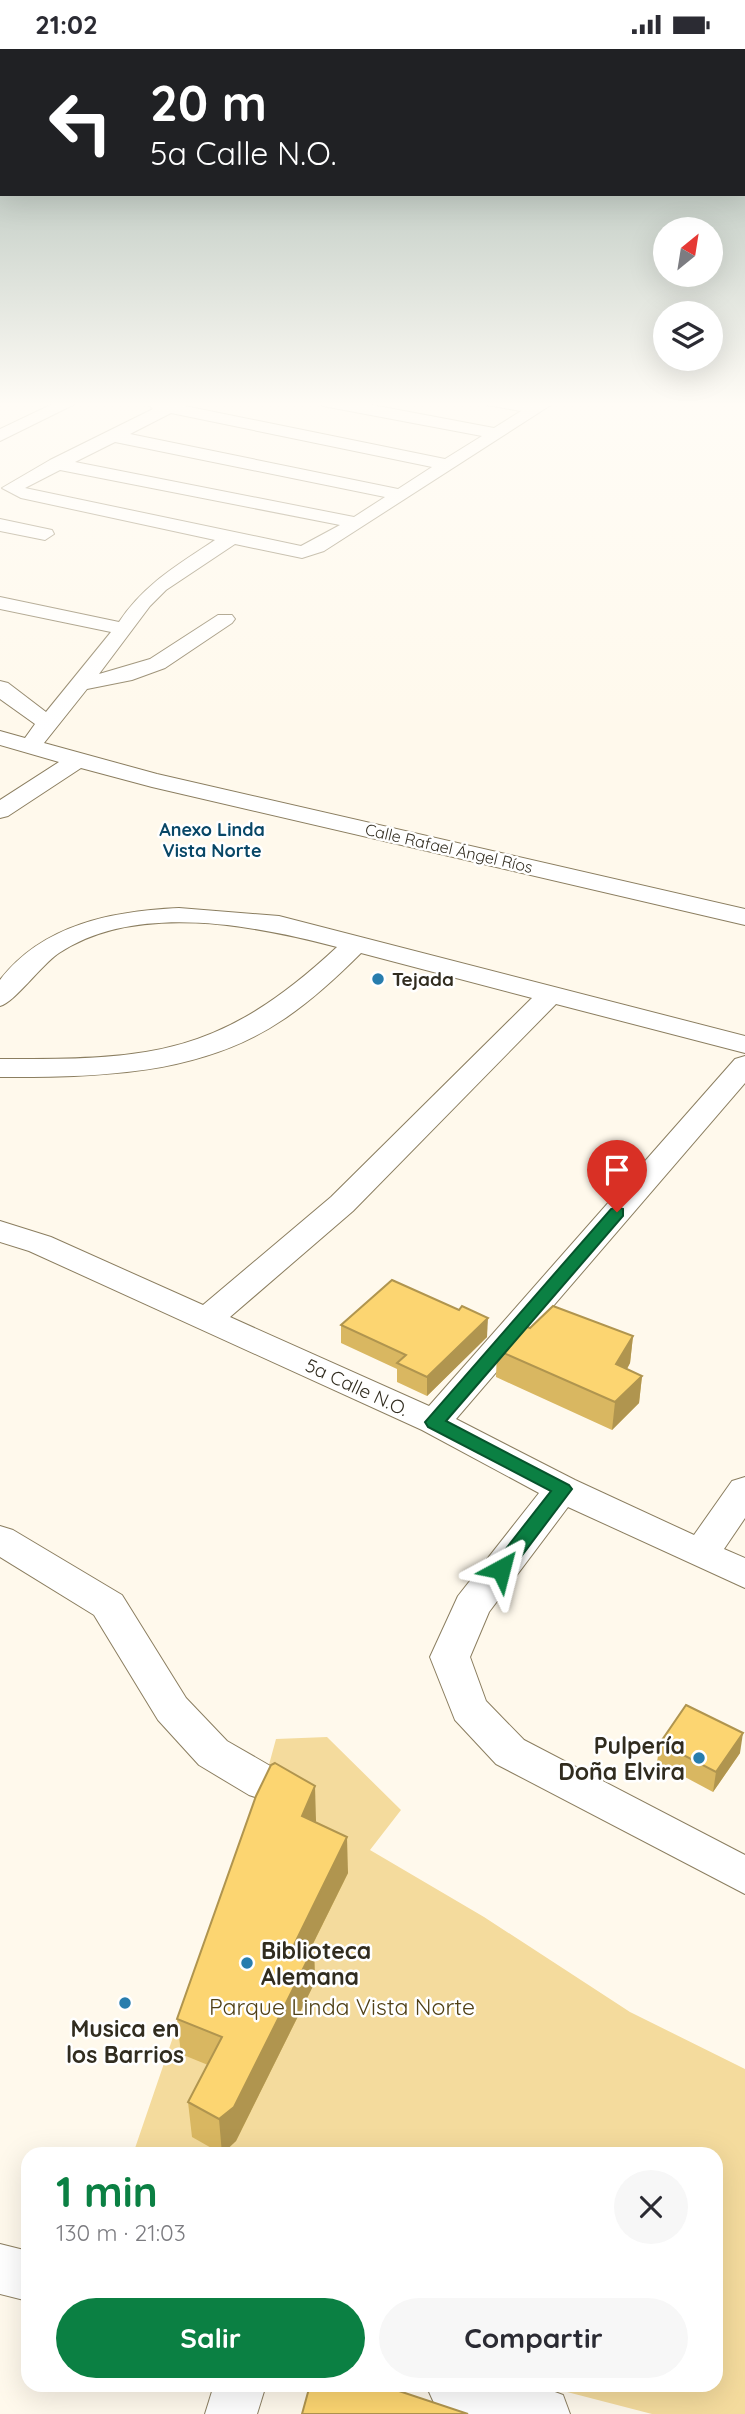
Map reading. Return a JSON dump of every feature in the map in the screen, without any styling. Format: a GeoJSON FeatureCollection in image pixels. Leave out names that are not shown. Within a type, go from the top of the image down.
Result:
{"type":"FeatureCollection","features":[{"type":"Feature","properties":{"kind":"street"},"geometry":{"type":"LineString","coordinates":[[104,511],[302,552],[317,547],[376,511]]}},
{"type":"Feature","properties":{"kind":"street"},"geometry":{"type":"LineString","coordinates":[[297,511],[357,523]]}},
{"type":"Feature","properties":{"kind":"street"},"geometry":{"type":"LineString","coordinates":[[0,525],[45,534]]}},
{"type":"Feature","properties":{"kind":"street"},"geometry":{"type":"LineString","coordinates":[[29,747],[125,629],[142,602],[159,586],[229,539]]}},
{"type":"Feature","properties":{"kind":"street"},"geometry":{"type":"LineString","coordinates":[[0,603],[125,629]]}},
{"type":"Feature","properties":{"kind":"street"},"geometry":{"type":"LineString","coordinates":[[80,684],[124,678],[146,671],[176,655],[225,619]]}},
{"type":"Feature","properties":{"kind":"street"},"geometry":{"type":"LineString","coordinates":[[0,688],[48,723]]}},
{"type":"Feature","properties":{"kind":"street","name":"Calle Rafael Ángel Ríos"},"geometry":{"type":"LineString","coordinates":[[0,738],[152,780],[745,917]]}},
{"type":"Feature","properties":{"kind":"street"},"geometry":{"type":"LineString","coordinates":[[0,811],[76,761]]}},
{"type":"Feature","properties":{"kind":"street"},"geometry":{"type":"LineString","coordinates":[[0,998],[35,960],[55,945],[96,927],[135,918],[184,914],[279,923],[549,996],[745,1045]]}},
{"type":"Feature","properties":{"kind":"street"},"geometry":{"type":"LineString","coordinates":[[0,1068],[134,1064],[190,1055],[235,1037],[277,1014],[316,985],[356,944]]}},
{"type":"Feature","properties":{"kind":"street"},"geometry":{"type":"LineString","coordinates":[[208,1318],[342,1204],[549,996]]}},
{"type":"Feature","properties":{"kind":"street"},"geometry":{"type":"LineString","coordinates":[[434,1422],[745,1065]]}},
{"type":"Feature","properties":{"kind":"street","name":"5a Calle N.O."},"geometry":{"type":"LineString","coordinates":[[0,1231],[40,1244],[434,1422],[562,1489],[745,1574]]}},
{"type":"Feature","properties":{"kind":"street"},"geometry":{"type":"LineString","coordinates":[[562,1489],[472,1606],[450,1657],[469,1709],[510,1752],[745,1876]]}},
{"type":"Feature","properties":{"kind":"street"},"geometry":{"type":"LineString","coordinates":[[701,1554],[745,1490]]}},
{"type":"Feature","properties":{"kind":"street"},"geometry":{"type":"LineString","coordinates":[[0,1539],[108,1605],[172,1709],[213,1753],[264,1783]]}},
{"type":"Feature","properties":{"kind":"street"},"geometry":{"type":"LineString","coordinates":[[0,2269],[21,2274]]}},
{"type":"Feature","properties":{"kind":"street"},"geometry":{"type":"LineString","coordinates":[[231,2414],[238,2392]]}},
{"type":"Feature","properties":{"kind":"street"},"geometry":{"type":"LineString","coordinates":[[474,2392],[544,2414]]}},
{"type":"Feature","properties":{"kind":"green space","name":"Parque Linda Vista Norte"},"geometry":{"type":"Polygon","coordinates":[[[327,1737],[401,1810],[370,1850],[484,1917],[630,2012],[745,2069],[745,2414],[652,2414],[567,2392],[723,2392],[723,2147],[135,2147],[236,1853],[264,1783],[276,1739],[327,1737]]]}},
{"type":"Feature","properties":{"kind":"building"},"geometry":{"type":"Polygon","coordinates":[[[392,1280],[459,1310],[462,1306],[488,1318],[427,1377],[397,1363],[406,1355],[341,1325],[392,1280]]]}},
{"type":"Feature","properties":{"kind":"building"},"geometry":{"type":"Polygon","coordinates":[[[553,1306],[633,1336],[616,1364],[642,1376],[615,1402],[497,1350],[519,1324],[530,1328],[553,1306]]]}},
{"type":"Feature","properties":{"kind":"building"},"geometry":{"type":"Polygon","coordinates":[[[686,1705],[743,1733],[716,1772],[660,1743],[686,1705]]]}},
{"type":"Feature","properties":{"kind":"building","name":"Biblioteca Alemana"},"geometry":{"type":"Polygon","coordinates":[[[275,1763],[315,1786],[302,1816],[347,1837],[290,1953],[314,1947],[234,2107],[219,2119],[188,2102],[222,2037],[177,2019],[256,1796],[271,1765],[275,1763]]]}},
{"type":"Feature","properties":{"kind":"building"},"geometry":{"type":"Polygon","coordinates":[[[308,2392],[402,2392],[468,2414],[302,2414],[308,2392]]]}},
{"type":"Feature","properties":{"kind":"place","name":"Tejada"},"geometry":{"type":"Point","coordinates":[378,979]}},
{"type":"Feature","properties":{"kind":"place","name":"Pulpería Doña Elvira"},"geometry":{"type":"Point","coordinates":[699,1758]}},
{"type":"Feature","properties":{"kind":"place","name":"Biblioteca Alemana"},"geometry":{"type":"Point","coordinates":[247,1963]}},
{"type":"Feature","properties":{"kind":"place","name":"Musica en los Barrios"},"geometry":{"type":"Point","coordinates":[125,2003]}},
{"type":"Feature","properties":{"kind":"district","name":"Anexo Linda Vista Norte"},"geometry":{"type":"Point","coordinates":[212,840]}},
{"type":"Feature","properties":{"kind":"route"},"geometry":{"type":"LineString","coordinates":[[501,1569],[562,1489],[434,1422],[617,1212]]}}]}
